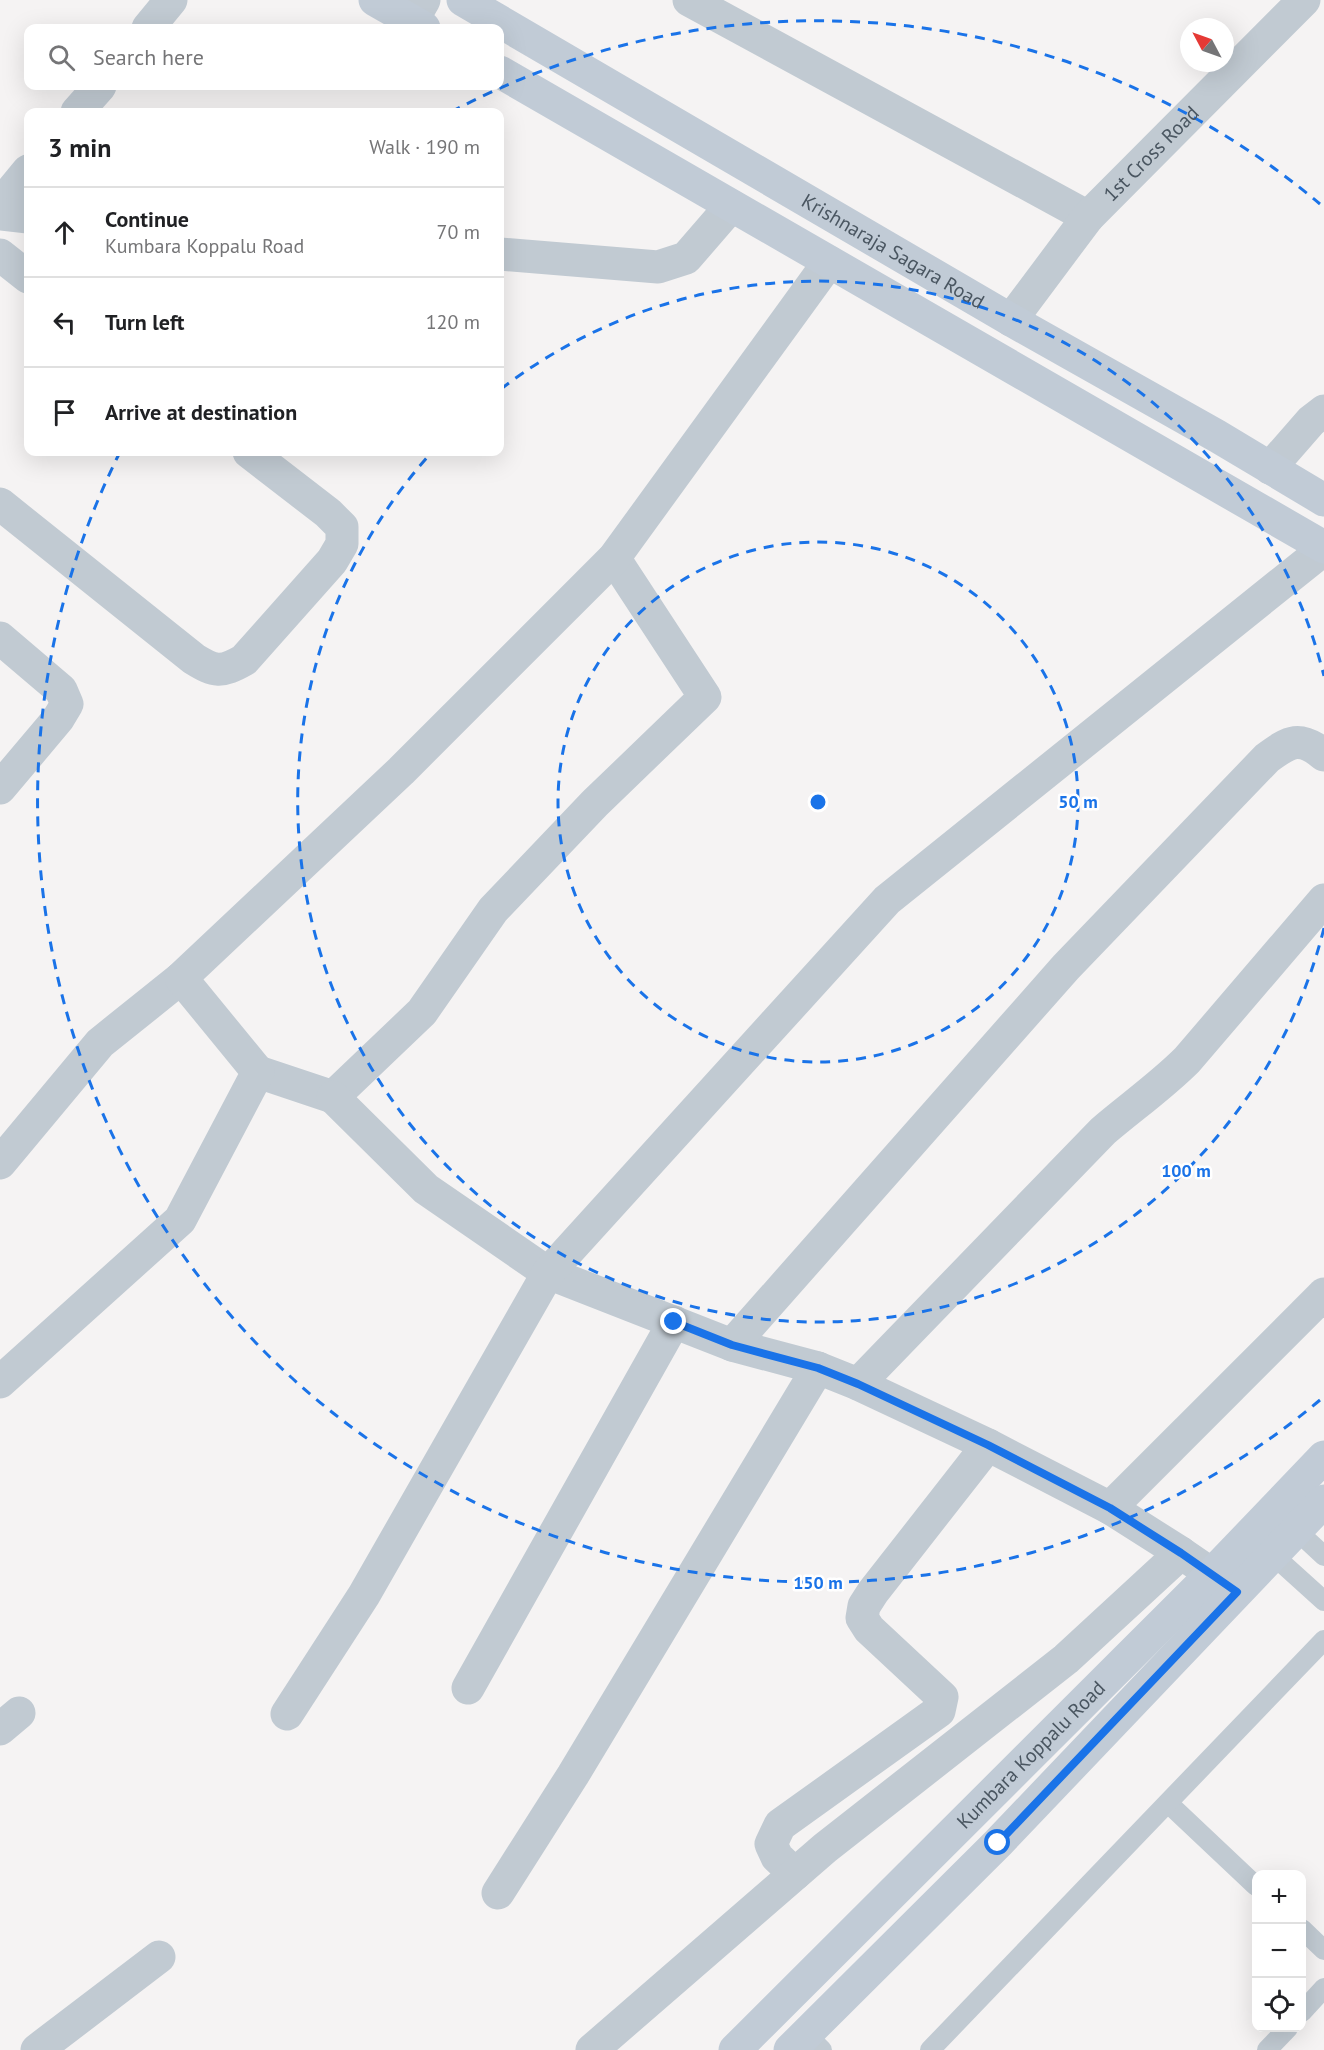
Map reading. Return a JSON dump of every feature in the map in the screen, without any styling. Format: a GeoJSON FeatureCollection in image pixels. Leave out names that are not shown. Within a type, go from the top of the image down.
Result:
{"type":"FeatureCollection","features":[{"type":"Feature","properties":{"kind":"main road"},"geometry":{"type":"LineString","coordinates":[[375,0],[420,17]]}},
{"type":"Feature","properties":{"kind":"main road","name":"Krishnaraja Sagara Road"},"geometry":{"type":"LineString","coordinates":[[463,0],[1324,500]]}},
{"type":"Feature","properties":{"kind":"main road"},"geometry":{"type":"LineString","coordinates":[[504,74],[1324,548]]}},
{"type":"Feature","properties":{"kind":"main road","name":"Kumbara Koppalu Road"},"geometry":{"type":"LineString","coordinates":[[806,2045],[998,1843],[1225,1583],[1324,1457]]}},
{"type":"Feature","properties":{"kind":"main road","name":"Kumbara Koppalu Road"},"geometry":{"type":"LineString","coordinates":[[735,2050],[1225,1583],[1273,1555],[1324,1501]]}},
{"type":"Feature","properties":{"kind":"street"},"geometry":{"type":"LineString","coordinates":[[150,24],[171,0]]}},
{"type":"Feature","properties":{"kind":"street"},"geometry":{"type":"LineString","coordinates":[[689,0],[1088,217]]}},
{"type":"Feature","properties":{"kind":"street","name":"1st Cross Road"},"geometry":{"type":"LineString","coordinates":[[1011,320],[1088,217],[1304,0]]}},
{"type":"Feature","properties":{"kind":"street"},"geometry":{"type":"LineString","coordinates":[[81,108],[96,90]]}},
{"type":"Feature","properties":{"kind":"street"},"geometry":{"type":"LineString","coordinates":[[0,205],[24,176]]}},
{"type":"Feature","properties":{"kind":"street"},"geometry":{"type":"LineString","coordinates":[[504,254],[658,267],[686,258],[731,206]]}},
{"type":"Feature","properties":{"kind":"street"},"geometry":{"type":"LineString","coordinates":[[0,214],[24,217]]}},
{"type":"Feature","properties":{"kind":"street"},"geometry":{"type":"LineString","coordinates":[[0,255],[24,274]]}},
{"type":"Feature","properties":{"kind":"street"},"geometry":{"type":"LineString","coordinates":[[0,1163],[100,1043],[181,978],[401,771],[614,558],[829,262]]}},
{"type":"Feature","properties":{"kind":"street"},"geometry":{"type":"LineString","coordinates":[[1270,468],[1311,421],[1324,411]]}},
{"type":"Feature","properties":{"kind":"street"},"geometry":{"type":"LineString","coordinates":[[0,504],[194,659],[211,669],[229,668],[244,660],[332,561],[342,544],[342,527],[328,513],[254,456]]}},
{"type":"Feature","properties":{"kind":"street"},"geometry":{"type":"LineString","coordinates":[[287,1714],[364,1594],[548,1273],[887,900],[1324,548]]}},
{"type":"Feature","properties":{"kind":"street"},"geometry":{"type":"LineString","coordinates":[[333,1097],[422,1012],[493,910],[595,803],[705,697],[614,558]]}},
{"type":"Feature","properties":{"kind":"street"},"geometry":{"type":"LineString","coordinates":[[0,638],[61,690],[67,704],[58,719],[0,788]]}},
{"type":"Feature","properties":{"kind":"street"},"geometry":{"type":"LineString","coordinates":[[732,1345],[1066,967],[1267,758],[1285,745],[1296,741],[1312,744],[1324,754]]}},
{"type":"Feature","properties":{"kind":"street"},"geometry":{"type":"LineString","coordinates":[[858,1384],[1103,1131],[1187,1060],[1324,900]]}},
{"type":"Feature","properties":{"kind":"street"},"geometry":{"type":"LineString","coordinates":[[181,978],[258,1072],[333,1097],[426,1189],[548,1273],[732,1345],[818,1368],[858,1384],[988,1445],[1110,1508],[1225,1583]]}},
{"type":"Feature","properties":{"kind":"street"},"geometry":{"type":"LineString","coordinates":[[0,1382],[180,1220],[258,1072]]}},
{"type":"Feature","properties":{"kind":"street"},"geometry":{"type":"LineString","coordinates":[[1110,1508],[1324,1294]]}},
{"type":"Feature","properties":{"kind":"street"},"geometry":{"type":"LineString","coordinates":[[468,1688],[674,1322]]}},
{"type":"Feature","properties":{"kind":"street"},"geometry":{"type":"LineString","coordinates":[[498,1893],[573,1775],[818,1368]]}},
{"type":"Feature","properties":{"kind":"street"},"geometry":{"type":"LineString","coordinates":[[795,1874],[777,1857],[771,1844],[780,1825],[939,1711],[942,1697],[869,1629],[862,1618],[864,1606],[988,1445]]}},
{"type":"Feature","properties":{"kind":"street"},"geometry":{"type":"LineString","coordinates":[[592,2050],[825,1848],[1066,1659],[1181,1553]]}},
{"type":"Feature","properties":{"kind":"street"},"geometry":{"type":"LineString","coordinates":[[37,2050],[159,1957]]}},
{"type":"Feature","properties":{"kind":"lane"},"geometry":{"type":"LineString","coordinates":[[1296,1530],[1324,1556]]}},
{"type":"Feature","properties":{"kind":"lane"},"geometry":{"type":"LineString","coordinates":[[1273,1555],[1324,1601]]}},
{"type":"Feature","properties":{"kind":"lane"},"geometry":{"type":"LineString","coordinates":[[930,2050],[1324,1640]]}},
{"type":"Feature","properties":{"kind":"lane"},"geometry":{"type":"LineString","coordinates":[[1168,1803],[1252,1881]]}},
{"type":"Feature","properties":{"kind":"lane"},"geometry":{"type":"LineString","coordinates":[[1306,1933],[1324,1950]]}},
{"type":"Feature","properties":{"kind":"lane"},"geometry":{"type":"LineString","coordinates":[[1306,2008],[1324,1988]]}},
{"type":"Feature","properties":{"kind":"lane"},"geometry":{"type":"LineString","coordinates":[[1267,2050],[1284,2032]]}},
{"type":"Feature","properties":{"kind":"route"},"geometry":{"type":"LineString","coordinates":[[674,1322],[732,1345],[818,1368],[858,1384],[988,1445],[1110,1508],[1237,1592],[998,1843]]}}]}
